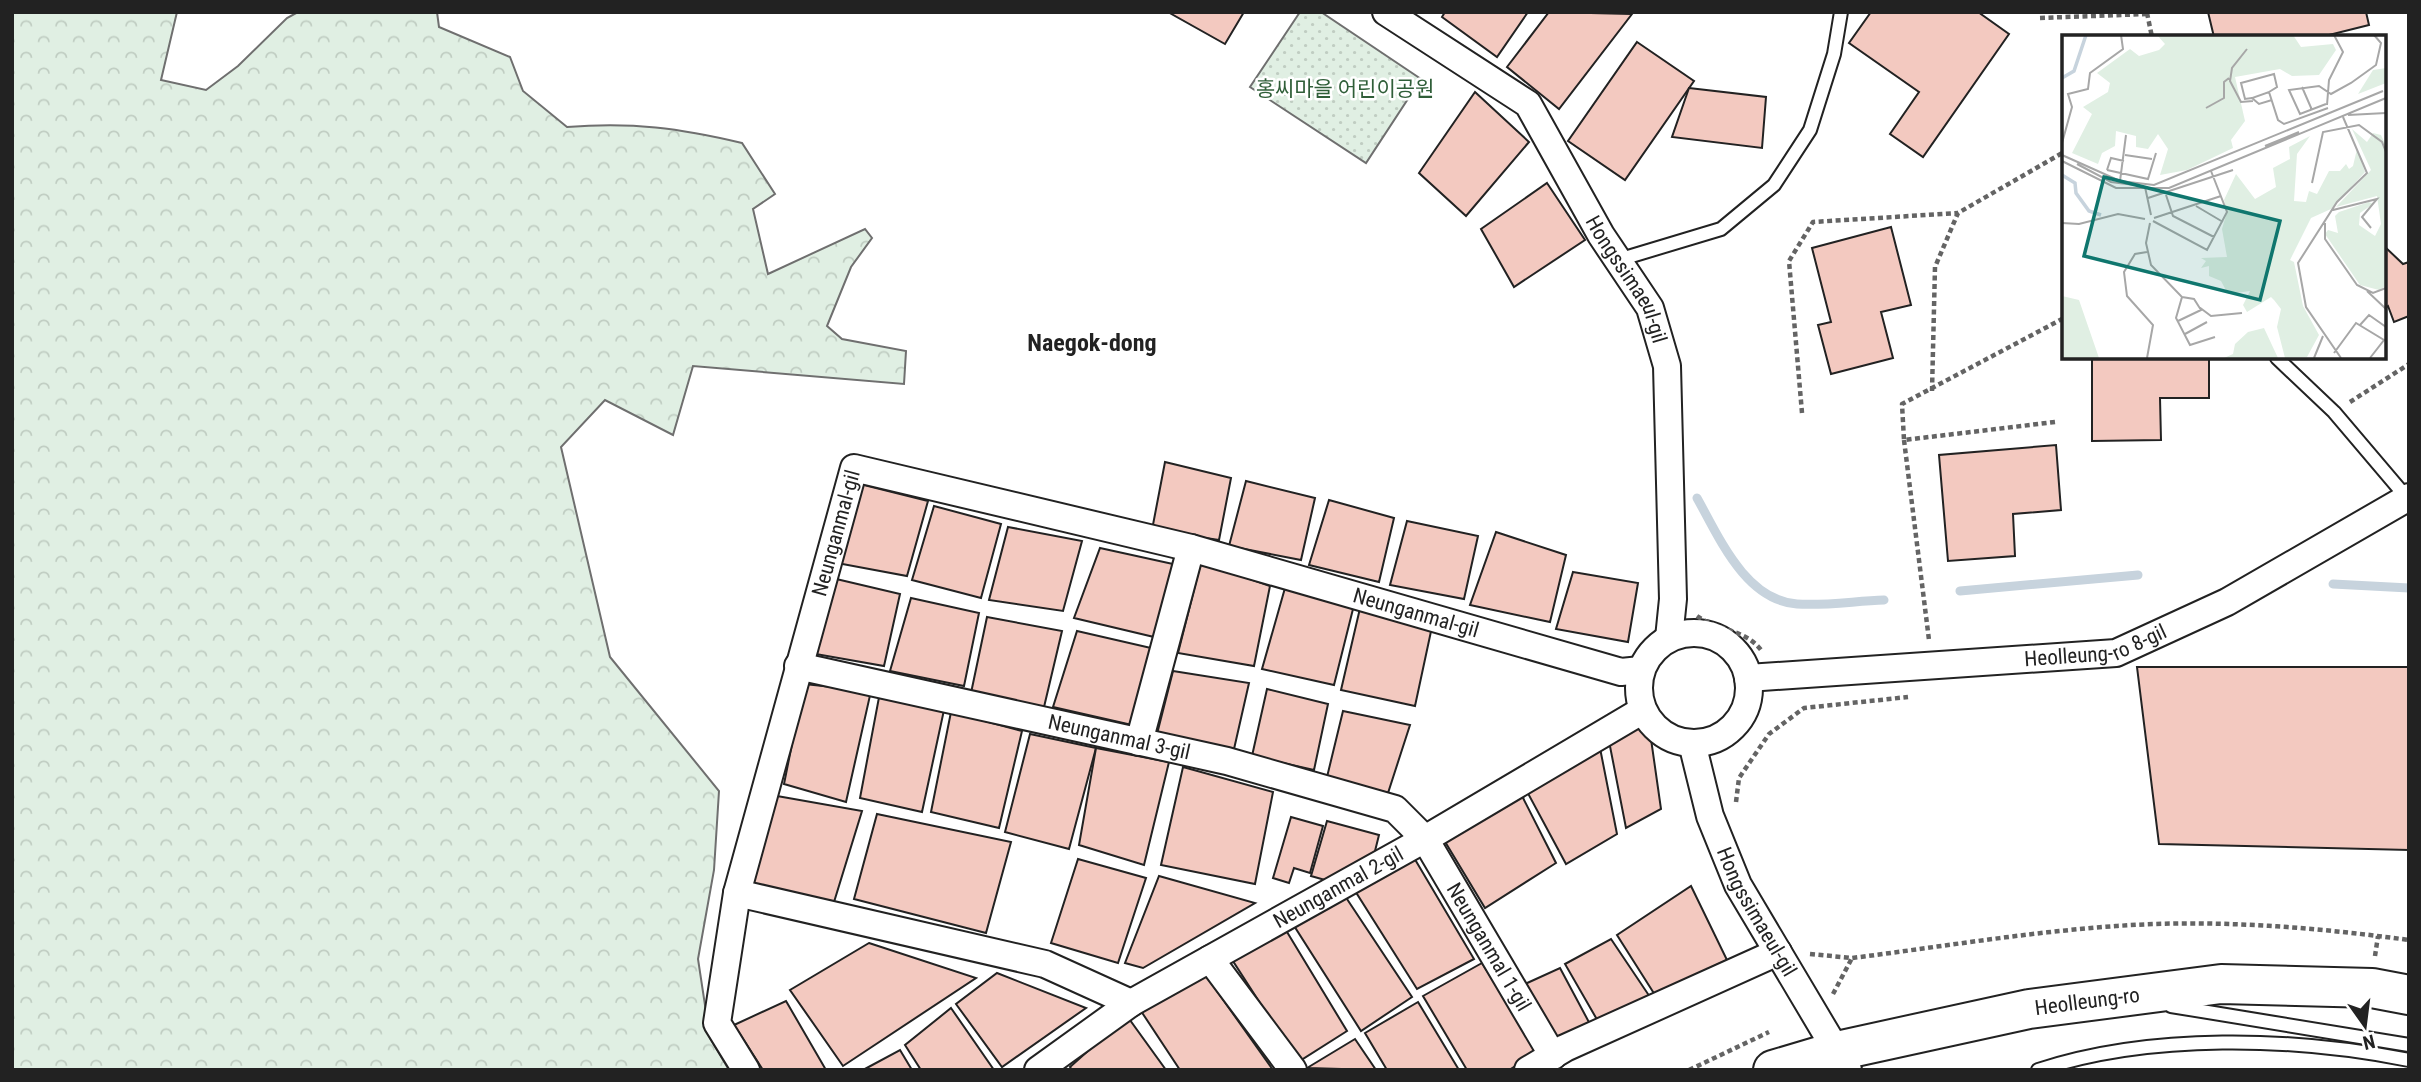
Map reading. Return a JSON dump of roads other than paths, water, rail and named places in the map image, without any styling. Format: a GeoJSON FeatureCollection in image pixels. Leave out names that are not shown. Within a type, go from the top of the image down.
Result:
{"type":"FeatureCollection","features":[{"type":"Feature","properties":{"kind":"main road","name":"Heolleung-ro"},"geometry":{"type":"LineString","coordinates":[[1773,1070],[1842,1060],[2028,1009],[2221,984],[2372,988],[2409,995]]}},
{"type":"Feature","properties":{"kind":"street","name":"Hongssimaeul-gil"},"geometry":{"type":"LineString","coordinates":[[1386,12],[1528,104],[1618,260],[1650,308],[1667,366],[1673,599],[1669,638]]}},
{"type":"Feature","properties":{"kind":"street","name":"Neunganmal-gil"},"geometry":{"type":"LineString","coordinates":[[746,1070],[717,1023],[737,892],[854,468],[1191,548],[1621,672],[1641,670]]}},
{"type":"Feature","properties":{"kind":"street","name":"Heolleung-ro 8-gil"},"geometry":{"type":"LineString","coordinates":[[1748,678],[2116,653],[2227,602],[2408,497]]}},
{"type":"Feature","properties":{"kind":"street"},"geometry":{"type":"LineString","coordinates":[[1139,742],[1191,548]]}},
{"type":"Feature","properties":{"kind":"street"},"geometry":{"type":"LineString","coordinates":[[1685,633],[1719,638],[1733,649],[1743,662],[1748,678],[1744,710],[1735,724],[1708,741],[1692,743],[1674,739],[1658,730],[1643,710],[1639,696],[1641,670],[1657,646],[1669,638],[1685,633]]}},
{"type":"Feature","properties":{"kind":"street","name":"Neunganmal 3-gil"},"geometry":{"type":"LineString","coordinates":[[798,666],[1227,761],[1395,809],[1425,839]]}},
{"type":"Feature","properties":{"kind":"street","name":"Neunganmal 2-gil"},"geometry":{"type":"LineString","coordinates":[[1038,1070],[1131,1003],[1425,839],[1643,710]]}},
{"type":"Feature","properties":{"kind":"street","name":"Hongssimaeul-gil"},"geometry":{"type":"LineString","coordinates":[[1692,743],[1710,816],[1738,885],[1842,1060]]}},
{"type":"Feature","properties":{"kind":"street","name":"Neunganmal 1-gil"},"geometry":{"type":"LineString","coordinates":[[1425,839],[1553,1055]]}},
{"type":"Feature","properties":{"kind":"street"},"geometry":{"type":"LineString","coordinates":[[737,892],[1045,964],[1131,1003]]}},
{"type":"Feature","properties":{"kind":"street"},"geometry":{"type":"LineString","coordinates":[[1528,1070],[1553,1055],[1778,951]]}},
{"type":"Feature","properties":{"kind":"street"},"geometry":{"type":"LineString","coordinates":[[1210,959],[1293,1070]]}},
{"type":"Feature","properties":{"kind":"lane"},"geometry":{"type":"LineString","coordinates":[[1618,260],[1721,229],[1774,185],[1810,130],[1834,54],[1841,12]]}},
{"type":"Feature","properties":{"kind":"lane"},"geometry":{"type":"LineString","coordinates":[[2278,359],[2334,412],[2408,497]]}},
{"type":"Feature","properties":{"kind":"lane"},"geometry":{"type":"LineString","coordinates":[[2119,997],[2409,1045]]}},
{"type":"Feature","properties":{"kind":"lane"},"geometry":{"type":"LineString","coordinates":[[2038,1070],[2082,1055],[2194,1043],[2312,1047],[2409,1060]]}},
{"type":"Feature","properties":{"kind":"waterway"},"geometry":{"type":"LineString","coordinates":[[1697,498],[1725,548],[1748,579],[1779,600],[1797,604],[1884,600]]}},
{"type":"Feature","properties":{"kind":"waterway"},"geometry":{"type":"LineString","coordinates":[[1960,591],[2138,575]]}},
{"type":"Feature","properties":{"kind":"waterway"},"geometry":{"type":"LineString","coordinates":[[2333,584],[2409,588]]}},
{"type":"Feature","properties":{"kind":"district","name":"Naegok-dong"},"geometry":{"type":"Point","coordinates":[1092,343]}},
{"type":"Feature","properties":{"kind":"park label","name":"홍씨마을 어린이공원"},"geometry":{"type":"Point","coordinates":[1345,89]}}]}
